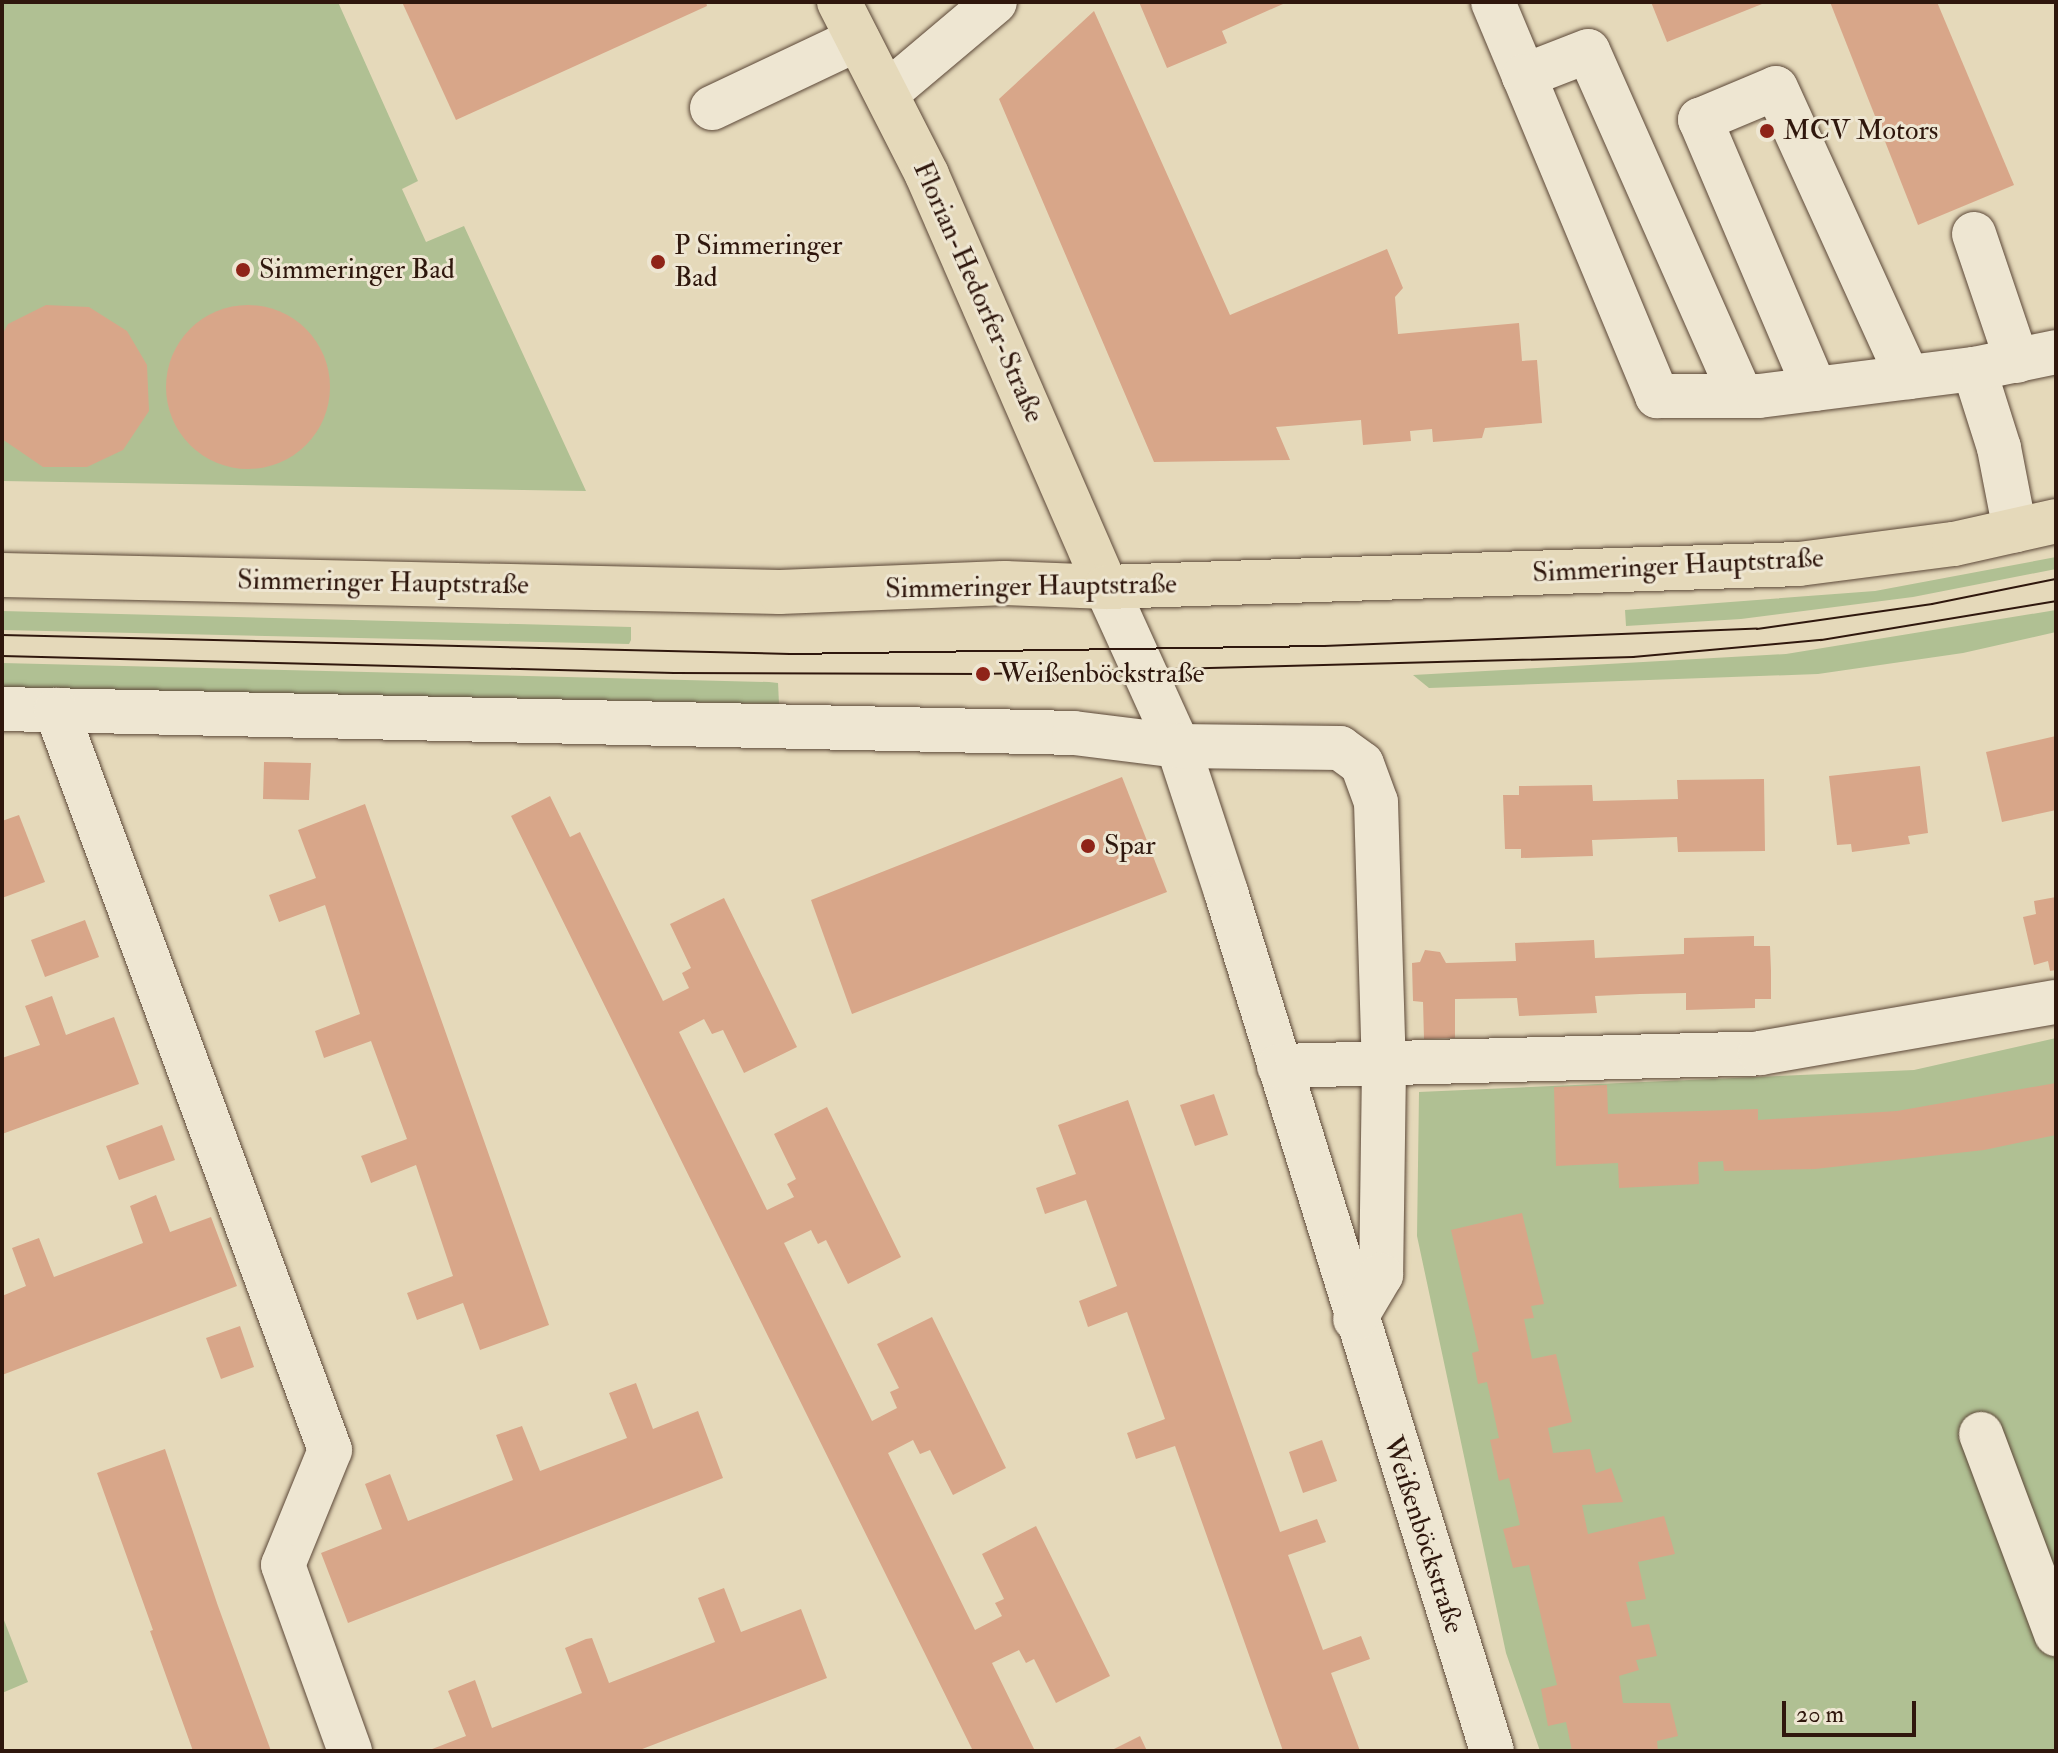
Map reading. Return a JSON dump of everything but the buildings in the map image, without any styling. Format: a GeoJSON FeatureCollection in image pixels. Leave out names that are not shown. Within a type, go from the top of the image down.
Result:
{"type":"FeatureCollection","features":[{"type":"Feature","properties":{"kind":"main road","name":"Florian-Hedorfer-Straße"},"geometry":{"type":"LineString","coordinates":[[848,21],[887,93],[1106,587]]}},
{"type":"Feature","properties":{"kind":"main road","name":"Simmeringer Hauptstraße"},"geometry":{"type":"LineString","coordinates":[[2,575],[780,592],[1005,583],[1106,587],[1799,564],[1954,544],[2036,526]]}},
{"type":"Feature","properties":{"kind":"street"},"geometry":{"type":"LineString","coordinates":[[887,93],[995,2]]}},
{"type":"Feature","properties":{"kind":"street"},"geometry":{"type":"LineString","coordinates":[[1493,2],[1657,396],[1741,396],[1815,389],[1974,369],[2037,357],[1974,234]]}},
{"type":"Feature","properties":{"kind":"street"},"geometry":{"type":"LineString","coordinates":[[712,108],[848,21]]}},
{"type":"Feature","properties":{"kind":"street"},"geometry":{"type":"LineString","coordinates":[[1524,76],[1588,51],[1741,396]]}},
{"type":"Feature","properties":{"kind":"street"},"geometry":{"type":"LineString","coordinates":[[1815,389],[1700,120],[1776,88],[1908,377]]}},
{"type":"Feature","properties":{"kind":"street"},"geometry":{"type":"LineString","coordinates":[[1974,369],[1999,448],[2036,526]]}},
{"type":"Feature","properties":{"kind":"street","name":"Weißenböckstraße"},"geometry":{"type":"LineString","coordinates":[[1106,587],[1178,746],[1492,1751]]}},
{"type":"Feature","properties":{"kind":"street"},"geometry":{"type":"LineString","coordinates":[[2,709],[1074,733],[1178,746],[1340,748],[1362,764],[1376,802],[1384,1067],[1381,1275],[1355,1319]]}},
{"type":"Feature","properties":{"kind":"street"},"geometry":{"type":"LineString","coordinates":[[56,710],[330,1450],[283,1565],[350,1751]]}},
{"type":"Feature","properties":{"kind":"street"},"geometry":{"type":"LineString","coordinates":[[1279,1066],[1384,1067],[1760,1053],[2056,1002]]}},
{"type":"Feature","properties":{"kind":"street"},"geometry":{"type":"LineString","coordinates":[[1981,1434],[2056,1634]]}},
{"type":"Feature","properties":{"kind":"green space","name":"Simmeringer Bad"},"geometry":{"type":"Polygon","coordinates":[[[2,2],[338,2],[418,181],[402,189],[426,242],[464,226],[586,491],[2,481],[2,2]]]}},
{"type":"Feature","properties":{"kind":"green space"},"geometry":{"type":"Polygon","coordinates":[[[2056,557],[2056,569],[1913,597],[1741,619],[1626,626],[1625,610],[1875,591],[2056,557]]]}},
{"type":"Feature","properties":{"kind":"green space"},"geometry":{"type":"Polygon","coordinates":[[[2056,610],[2056,632],[1963,653],[1818,674],[1429,688],[1413,675],[1786,654],[2056,610]]]}},
{"type":"Feature","properties":{"kind":"green space"},"geometry":{"type":"Polygon","coordinates":[[[2,611],[631,627],[631,640],[629,644],[2,630],[2,611]]]}},
{"type":"Feature","properties":{"kind":"green space"},"geometry":{"type":"Polygon","coordinates":[[[2,663],[769,682],[778,683],[779,704],[2,688],[2,663]]]}},
{"type":"Feature","properties":{"kind":"green space"},"geometry":{"type":"Polygon","coordinates":[[[2056,1038],[2056,1751],[1540,1751],[1506,1653],[1417,1236],[1419,1092],[1914,1070],[2056,1038]]]}},
{"type":"Feature","properties":{"kind":"green space"},"geometry":{"type":"Polygon","coordinates":[[[2,1615],[28,1682],[2,1693],[2,1615]]]}},
{"type":"Feature","properties":{"kind":"tram line"},"geometry":{"type":"LineString","coordinates":[[2,635],[790,654],[1325,646],[1757,629],[1932,604],[2056,579]]}},
{"type":"Feature","properties":{"kind":"tram line"},"geometry":{"type":"LineString","coordinates":[[2,656],[674,673],[983,674],[1634,657],[1821,640],[2056,601]]}},
{"type":"Feature","properties":{"kind":"place","name":"MCV Motors"},"geometry":{"type":"Point","coordinates":[1767,131]}},
{"type":"Feature","properties":{"kind":"place","name":"P Simmeringer Bad"},"geometry":{"type":"Point","coordinates":[658,262]}},
{"type":"Feature","properties":{"kind":"place","name":"Simmeringer Bad"},"geometry":{"type":"Point","coordinates":[243,270]}},
{"type":"Feature","properties":{"kind":"place","name":"Weißenböckstraße"},"geometry":{"type":"Point","coordinates":[983,674]}},
{"type":"Feature","properties":{"kind":"place","name":"Spar"},"geometry":{"type":"Point","coordinates":[1088,846]}}]}
